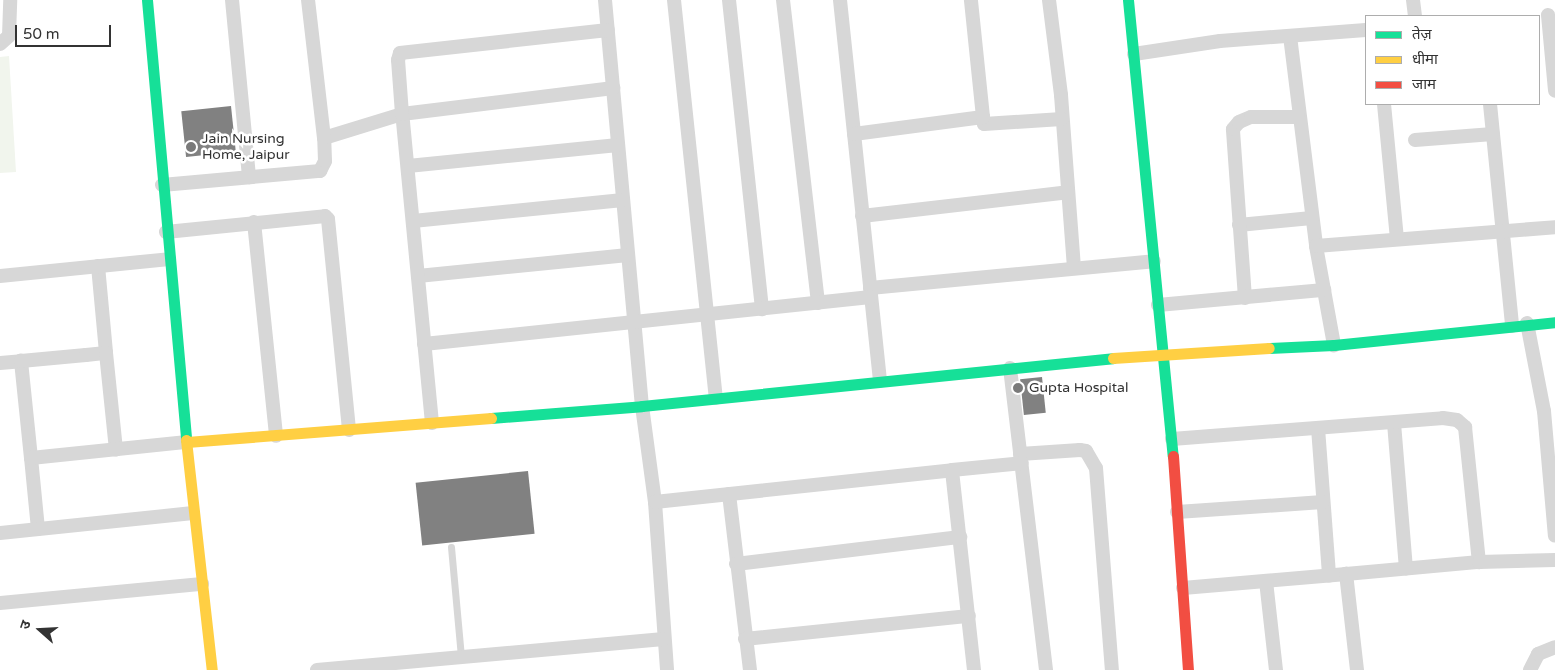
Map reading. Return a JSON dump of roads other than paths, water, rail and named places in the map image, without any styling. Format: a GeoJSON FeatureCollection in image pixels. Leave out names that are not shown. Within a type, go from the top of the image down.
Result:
{"type":"FeatureCollection","features":[{"type":"Feature","properties":{"kind":"street"},"geometry":{"type":"LineString","coordinates":[[0,44],[9,36],[10,0]]}},
{"type":"Feature","properties":{"kind":"street"},"geometry":{"type":"LineString","coordinates":[[147,0],[166,232],[188,442],[193,514],[212,670]]}},
{"type":"Feature","properties":{"kind":"street"},"geometry":{"type":"LineString","coordinates":[[232,0],[249,177]]}},
{"type":"Feature","properties":{"kind":"street"},"geometry":{"type":"LineString","coordinates":[[162,185],[320,171],[325,162],[324,138],[308,0]]}},
{"type":"Feature","properties":{"kind":"street"},"geometry":{"type":"LineString","coordinates":[[605,0],[642,406],[655,502],[667,670]]}},
{"type":"Feature","properties":{"kind":"street"},"geometry":{"type":"LineString","coordinates":[[674,0],[716,398]]}},
{"type":"Feature","properties":{"kind":"street"},"geometry":{"type":"LineString","coordinates":[[729,0],[762,309]]}},
{"type":"Feature","properties":{"kind":"street"},"geometry":{"type":"LineString","coordinates":[[783,0],[818,303]]}},
{"type":"Feature","properties":{"kind":"street"},"geometry":{"type":"LineString","coordinates":[[840,0],[880,381]]}},
{"type":"Feature","properties":{"kind":"street"},"geometry":{"type":"LineString","coordinates":[[971,0],[984,124],[1062,119]]}},
{"type":"Feature","properties":{"kind":"street"},"geometry":{"type":"LineString","coordinates":[[1049,0],[1062,119],[1074,266]]}},
{"type":"Feature","properties":{"kind":"street"},"geometry":{"type":"LineString","coordinates":[[1128,0],[1172,439],[1188,670]]}},
{"type":"Feature","properties":{"kind":"street"},"geometry":{"type":"LineString","coordinates":[[1413,0],[1415,15]]}},
{"type":"Feature","properties":{"kind":"street"},"geometry":{"type":"LineString","coordinates":[[1546,15],[1555,90]]}},
{"type":"Feature","properties":{"kind":"street"},"geometry":{"type":"LineString","coordinates":[[432,423],[402,114],[398,60],[400,53],[608,30]]}},
{"type":"Feature","properties":{"kind":"street"},"geometry":{"type":"LineString","coordinates":[[1134,54],[1220,41],[1365,30]]}},
{"type":"Feature","properties":{"kind":"street"},"geometry":{"type":"LineString","coordinates":[[1290,36],[1298,117],[1312,218],[1334,345]]}},
{"type":"Feature","properties":{"kind":"street"},"geometry":{"type":"LineString","coordinates":[[324,138],[402,114],[613,88]]}},
{"type":"Feature","properties":{"kind":"street"},"geometry":{"type":"LineString","coordinates":[[1384,105],[1397,238]]}},
{"type":"Feature","properties":{"kind":"street"},"geometry":{"type":"LineString","coordinates":[[1490,105],[1512,326]]}},
{"type":"Feature","properties":{"kind":"street"},"geometry":{"type":"LineString","coordinates":[[854,134],[983,117]]}},
{"type":"Feature","properties":{"kind":"street"},"geometry":{"type":"LineString","coordinates":[[1244,298],[1234,129],[1239,122],[1251,117],[1298,117]]}},
{"type":"Feature","properties":{"kind":"street"},"geometry":{"type":"LineString","coordinates":[[1415,140],[1493,134]]}},
{"type":"Feature","properties":{"kind":"street"},"geometry":{"type":"LineString","coordinates":[[408,166],[618,145]]}},
{"type":"Feature","properties":{"kind":"street"},"geometry":{"type":"LineString","coordinates":[[862,216],[1068,192]]}},
{"type":"Feature","properties":{"kind":"street"},"geometry":{"type":"LineString","coordinates":[[413,221],[623,200]]}},
{"type":"Feature","properties":{"kind":"street"},"geometry":{"type":"LineString","coordinates":[[166,232],[317,215],[328,220],[349,430]]}},
{"type":"Feature","properties":{"kind":"street"},"geometry":{"type":"LineString","coordinates":[[1239,224],[1312,218]]}},
{"type":"Feature","properties":{"kind":"street"},"geometry":{"type":"LineString","coordinates":[[254,222],[276,436]]}},
{"type":"Feature","properties":{"kind":"street"},"geometry":{"type":"LineString","coordinates":[[1316,246],[1397,238],[1555,227]]}},
{"type":"Feature","properties":{"kind":"street"},"geometry":{"type":"LineString","coordinates":[[418,276],[628,255]]}},
{"type":"Feature","properties":{"kind":"street"},"geometry":{"type":"LineString","coordinates":[[0,276],[170,259]]}},
{"type":"Feature","properties":{"kind":"street"},"geometry":{"type":"LineString","coordinates":[[424,344],[818,303],[870,293],[1074,266],[1154,261]]}},
{"type":"Feature","properties":{"kind":"street"},"geometry":{"type":"LineString","coordinates":[[98,266],[116,449]]}},
{"type":"Feature","properties":{"kind":"street"},"geometry":{"type":"LineString","coordinates":[[1158,305],[1324,290]]}},
{"type":"Feature","properties":{"kind":"street"},"geometry":{"type":"LineString","coordinates":[[31,458],[188,442],[642,406],[1162,353],[1334,345],[1527,323],[1555,322]]}},
{"type":"Feature","properties":{"kind":"street"},"geometry":{"type":"LineString","coordinates":[[1527,323],[1550,411],[1555,536]]}},
{"type":"Feature","properties":{"kind":"street"},"geometry":{"type":"LineString","coordinates":[[0,363],[106,353]]}},
{"type":"Feature","properties":{"kind":"street"},"geometry":{"type":"LineString","coordinates":[[21,361],[38,529]]}},
{"type":"Feature","properties":{"kind":"street"},"geometry":{"type":"LineString","coordinates":[[1010,368],[1046,670]]}},
{"type":"Feature","properties":{"kind":"street"},"geometry":{"type":"LineString","coordinates":[[1172,439],[1443,418],[1457,420],[1465,427],[1478,562]]}},
{"type":"Feature","properties":{"kind":"street"},"geometry":{"type":"LineString","coordinates":[[1394,423],[1406,569]]}},
{"type":"Feature","properties":{"kind":"street"},"geometry":{"type":"LineString","coordinates":[[1318,428],[1328,576]]}},
{"type":"Feature","properties":{"kind":"street"},"geometry":{"type":"LineString","coordinates":[[655,502],[952,470],[1021,458],[1080,450],[1086,451],[1096,468],[1112,670]]}},
{"type":"Feature","properties":{"kind":"street"},"geometry":{"type":"LineString","coordinates":[[952,470],[974,670]]}},
{"type":"Feature","properties":{"kind":"street"},"geometry":{"type":"LineString","coordinates":[[729,494],[750,670]]}},
{"type":"Feature","properties":{"kind":"street"},"geometry":{"type":"LineString","coordinates":[[1177,512],[1323,502]]}},
{"type":"Feature","properties":{"kind":"street"},"geometry":{"type":"LineString","coordinates":[[0,533],[193,514]]}},
{"type":"Feature","properties":{"kind":"street"},"geometry":{"type":"LineString","coordinates":[[736,564],[960,537]]}},
{"type":"Feature","properties":{"kind":"street"},"geometry":{"type":"LineString","coordinates":[[1183,588],[1478,562],[1555,560]]}},
{"type":"Feature","properties":{"kind":"street"},"geometry":{"type":"LineString","coordinates":[[1346,574],[1357,670]]}},
{"type":"Feature","properties":{"kind":"street"},"geometry":{"type":"LineString","coordinates":[[1266,581],[1276,670]]}},
{"type":"Feature","properties":{"kind":"street"},"geometry":{"type":"LineString","coordinates":[[0,604],[202,584]]}},
{"type":"Feature","properties":{"kind":"street"},"geometry":{"type":"LineString","coordinates":[[745,639],[968,616]]}},
{"type":"Feature","properties":{"kind":"street"},"geometry":{"type":"LineString","coordinates":[[317,670],[664,639]]}},
{"type":"Feature","properties":{"kind":"street"},"geometry":{"type":"LineString","coordinates":[[1530,670],[1538,654],[1555,647]]}},
{"type":"Feature","properties":{"kind":"lane"},"geometry":{"type":"LineString","coordinates":[[451,547],[461,657]]}},
{"type":"Feature","properties":{"kind":"place","name":"Jain Nursing Home, Jaipur"},"geometry":{"type":"Point","coordinates":[191,147]}},
{"type":"Feature","properties":{"kind":"place","name":"Gupta Hospital"},"geometry":{"type":"Point","coordinates":[1018,388]}}]}
